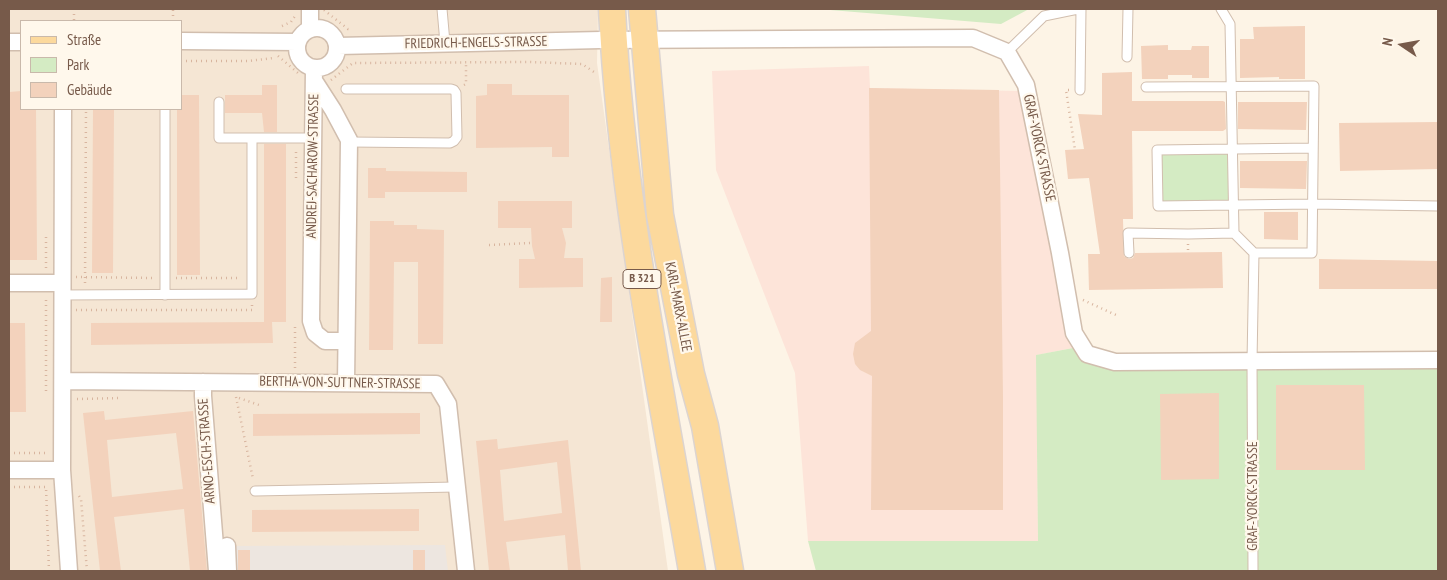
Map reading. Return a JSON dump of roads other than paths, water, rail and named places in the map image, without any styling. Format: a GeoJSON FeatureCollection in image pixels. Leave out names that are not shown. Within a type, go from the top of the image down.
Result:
{"type":"FeatureCollection","features":[{"type":"Feature","properties":{"kind":"main road","name":"B 321"},"geometry":{"type":"LineString","coordinates":[[612,9],[632,217],[692,571]]}},
{"type":"Feature","properties":{"kind":"main road","name":"B 321"},"geometry":{"type":"LineString","coordinates":[[642,9],[644,40]]}},
{"type":"Feature","properties":{"kind":"main road","name":"KARL-MARX-ALLEE"},"geometry":{"type":"LineString","coordinates":[[644,40],[660,215],[691,374],[705,426],[730,571]]}},
{"type":"Feature","properties":{"kind":"street"},"geometry":{"type":"LineString","coordinates":[[310,9],[310,29]]}},
{"type":"Feature","properties":{"kind":"street"},"geometry":{"type":"LineString","coordinates":[[316,28],[328,31],[333,35],[338,46],[335,58],[331,63],[314,75],[309,67],[300,59],[297,48],[298,42],[305,32],[310,29],[316,28]]}},
{"type":"Feature","properties":{"kind":"street"},"geometry":{"type":"LineString","coordinates":[[614,40],[973,38],[1007,52]]}},
{"type":"Feature","properties":{"kind":"street","name":"FRIEDRICH-ENGELS-STRASSE"},"geometry":{"type":"LineString","coordinates":[[338,46],[614,40]]}},
{"type":"Feature","properties":{"kind":"street"},"geometry":{"type":"LineString","coordinates":[[182,41],[277,49],[298,42]]}},
{"type":"Feature","properties":{"kind":"street","name":"GRAF-YORCK-STRASSE"},"geometry":{"type":"LineString","coordinates":[[1007,52],[1026,85],[1068,293],[1074,333],[1087,354],[1115,362],[1438,360]]}},
{"type":"Feature","properties":{"kind":"street","name":"ANDREJ-SACHAROW-STRASSE"},"geometry":{"type":"LineString","coordinates":[[314,75],[311,321],[316,333],[325,341],[346,340]]}},
{"type":"Feature","properties":{"kind":"street","name":"ANDREJ-SACHAROW-STRASSE"},"geometry":{"type":"LineString","coordinates":[[314,75],[349,142],[346,383]]}},
{"type":"Feature","properties":{"kind":"street"},"geometry":{"type":"LineString","coordinates":[[63,110],[62,470],[69,571]]}},
{"type":"Feature","properties":{"kind":"street"},"geometry":{"type":"LineString","coordinates":[[9,283],[62,296]]}},
{"type":"Feature","properties":{"kind":"street","name":"ARNO-ESCH-STRASSE"},"geometry":{"type":"LineString","coordinates":[[63,381],[203,382],[217,571]]}},
{"type":"Feature","properties":{"kind":"street","name":"BERTHA-VON-SUTTNER-STRASSE"},"geometry":{"type":"LineString","coordinates":[[203,382],[436,384],[448,404],[466,571]]}},
{"type":"Feature","properties":{"kind":"street"},"geometry":{"type":"LineString","coordinates":[[9,470],[62,470]]}},
{"type":"Feature","properties":{"kind":"street"},"geometry":{"type":"LineString","coordinates":[[227,546],[228,571]]}},
{"type":"Feature","properties":{"kind":"lane"},"geometry":{"type":"LineString","coordinates":[[1007,52],[1044,16],[1079,9],[1080,90]]}},
{"type":"Feature","properties":{"kind":"lane"},"geometry":{"type":"LineString","coordinates":[[1127,57],[1128,9]]}},
{"type":"Feature","properties":{"kind":"lane"},"geometry":{"type":"LineString","coordinates":[[1146,87],[1232,87],[1314,86],[1312,253],[1254,253],[1234,233],[1232,87],[1230,24],[1221,9]]}},
{"type":"Feature","properties":{"kind":"lane"},"geometry":{"type":"LineString","coordinates":[[442,10],[445,43]]}},
{"type":"Feature","properties":{"kind":"lane"},"geometry":{"type":"LineString","coordinates":[[346,89],[451,89],[456,93],[457,137],[450,143],[349,142]]}},
{"type":"Feature","properties":{"kind":"lane"},"geometry":{"type":"LineString","coordinates":[[219,102],[219,138],[313,138]]}},
{"type":"Feature","properties":{"kind":"lane"},"geometry":{"type":"LineString","coordinates":[[165,110],[165,295]]}},
{"type":"Feature","properties":{"kind":"lane"},"geometry":{"type":"LineString","coordinates":[[62,296],[252,294],[252,138]]}},
{"type":"Feature","properties":{"kind":"lane"},"geometry":{"type":"LineString","coordinates":[[1313,148],[1157,150],[1158,206],[1312,204],[1438,206]]}},
{"type":"Feature","properties":{"kind":"lane"},"geometry":{"type":"LineString","coordinates":[[1129,253],[1128,233],[1234,233]]}},
{"type":"Feature","properties":{"kind":"lane"},"geometry":{"type":"LineString","coordinates":[[1252,361],[1254,253]]}},
{"type":"Feature","properties":{"kind":"lane","name":"GRAF-YORCK-STRASSE"},"geometry":{"type":"LineString","coordinates":[[1252,361],[1253,571]]}},
{"type":"Feature","properties":{"kind":"lane"},"geometry":{"type":"LineString","coordinates":[[255,491],[456,487]]}}]}
